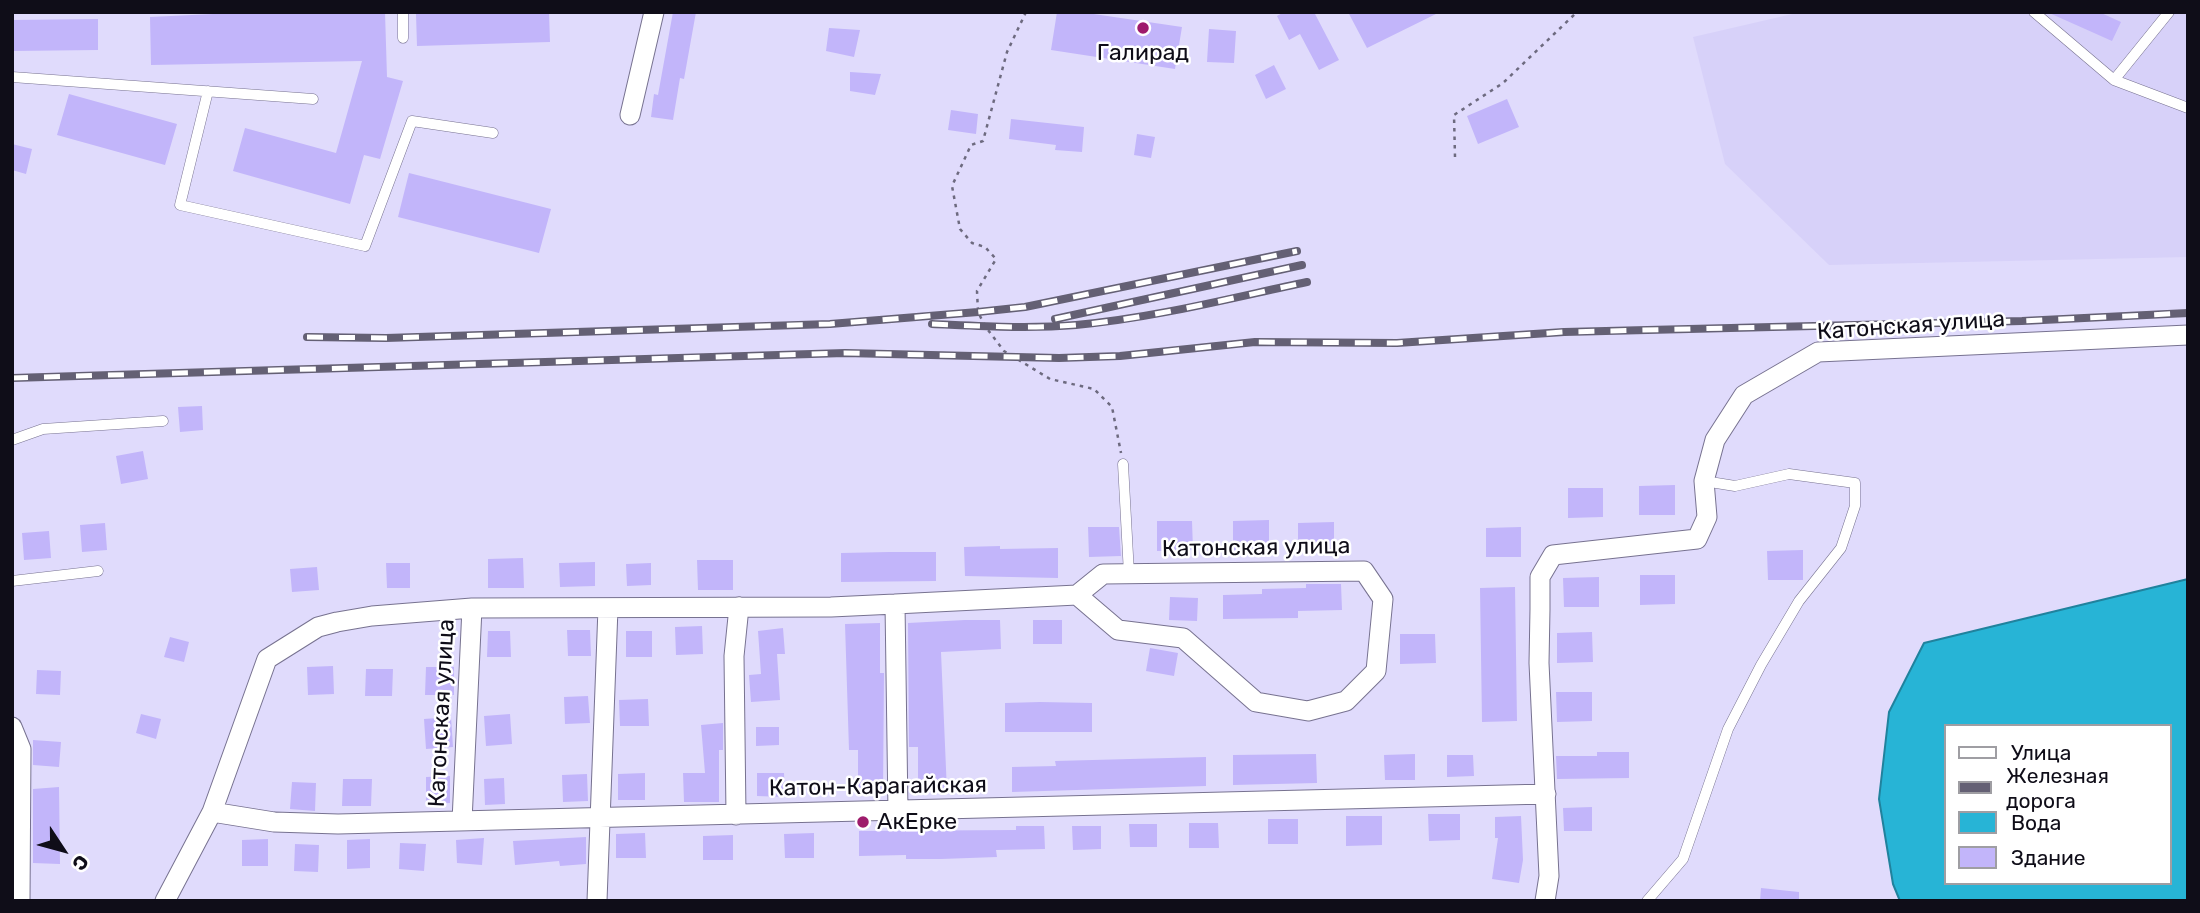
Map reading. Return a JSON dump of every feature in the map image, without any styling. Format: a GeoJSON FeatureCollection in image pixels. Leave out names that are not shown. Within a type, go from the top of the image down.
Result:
{"type":"FeatureCollection","features":[{"type":"Feature","properties":{"kind":"street"},"geometry":{"type":"LineString","coordinates":[[630,115],[654,12]]}},
{"type":"Feature","properties":{"kind":"street","name":"Катонская улица"},"geometry":{"type":"LineString","coordinates":[[1545,901],[1549,876],[1539,663],[1540,577],[1553,555],[1697,539],[1707,517],[1704,481],[1715,440],[1744,394],[1818,352],[2188,335]]}},
{"type":"Feature","properties":{"kind":"street","name":"Катонская улица"},"geometry":{"type":"LineString","coordinates":[[165,901],[212,812],[267,659],[318,627],[337,622],[372,616],[472,608],[895,604],[1077,595],[1103,574],[1364,571],[1383,598],[1376,671],[1346,701],[1308,711],[1256,702],[1184,638],[1118,630],[1077,595]]}},
{"type":"Feature","properties":{"kind":"street"},"geometry":{"type":"LineString","coordinates":[[895,604],[898,812]]}},
{"type":"Feature","properties":{"kind":"street"},"geometry":{"type":"LineString","coordinates":[[736,815],[734,656],[739,607]]}},
{"type":"Feature","properties":{"kind":"street","name":"Катонская улица"},"geometry":{"type":"LineString","coordinates":[[462,821],[472,608]]}},
{"type":"Feature","properties":{"kind":"street"},"geometry":{"type":"LineString","coordinates":[[597,901],[608,608]]}},
{"type":"Feature","properties":{"kind":"street"},"geometry":{"type":"LineString","coordinates":[[12,727],[21,749],[20,901]]}},
{"type":"Feature","properties":{"kind":"street","name":"Катон-Карагайская"},"geometry":{"type":"LineString","coordinates":[[212,812],[274,822],[312,824],[898,812],[1546,794]]}},
{"type":"Feature","properties":{"kind":"lane"},"geometry":{"type":"LineString","coordinates":[[403,12],[403,38]]}},
{"type":"Feature","properties":{"kind":"lane"},"geometry":{"type":"LineString","coordinates":[[2034,12],[2114,80],[2188,108]]}},
{"type":"Feature","properties":{"kind":"lane"},"geometry":{"type":"LineString","coordinates":[[2114,80],[2169,12]]}},
{"type":"Feature","properties":{"kind":"lane"},"geometry":{"type":"LineString","coordinates":[[12,77],[313,99]]}},
{"type":"Feature","properties":{"kind":"lane"},"geometry":{"type":"LineString","coordinates":[[208,91],[180,205],[365,246],[412,121],[493,133]]}},
{"type":"Feature","properties":{"kind":"lane"},"geometry":{"type":"LineString","coordinates":[[12,440],[43,429],[163,421]]}},
{"type":"Feature","properties":{"kind":"lane"},"geometry":{"type":"LineString","coordinates":[[1123,464],[1129,574]]}},
{"type":"Feature","properties":{"kind":"lane"},"geometry":{"type":"LineString","coordinates":[[1647,901],[1684,859],[1728,729],[1799,601],[1841,548],[1855,506],[1855,482],[1789,474],[1735,486],[1704,481]]}},
{"type":"Feature","properties":{"kind":"lane"},"geometry":{"type":"LineString","coordinates":[[12,581],[98,571]]}},
{"type":"Feature","properties":{"kind":"path"},"geometry":{"type":"LineString","coordinates":[[1026,12],[1007,52],[983,141],[971,145],[952,186],[960,229],[972,243],[985,247],[996,259],[977,291],[978,312],[1004,351],[1051,379],[1094,389],[1112,407],[1123,464]]}},
{"type":"Feature","properties":{"kind":"path"},"geometry":{"type":"LineString","coordinates":[[1455,158],[1454,115],[1503,83],[1577,12]]}},
{"type":"Feature","properties":{"kind":"shaded area"},"geometry":{"type":"Polygon","coordinates":[[[1801,12],[2188,12],[2188,257],[1829,265],[1725,164],[1693,37],[1801,12]]]}},
{"type":"Feature","properties":{"kind":"water"},"geometry":{"type":"Polygon","coordinates":[[[2188,579],[2188,901],[1900,901],[1893,884],[1879,799],[1889,712],[1924,643],[2188,579]]]}},
{"type":"Feature","properties":{"kind":"building"},"geometry":{"type":"Polygon","coordinates":[[[255,12],[385,12],[387,77],[403,81],[380,159],[364,155],[350,204],[233,171],[245,128],[336,153],[362,61],[151,65],[150,17],[255,12]]]}},
{"type":"Feature","properties":{"kind":"building"},"geometry":{"type":"Polygon","coordinates":[[[549,12],[550,42],[417,46],[416,14],[549,12]]]}},
{"type":"Feature","properties":{"kind":"building"},"geometry":{"type":"Polygon","coordinates":[[[673,12],[696,12],[684,79],[680,78],[673,120],[651,117],[654,94],[658,95],[673,12]]]}},
{"type":"Feature","properties":{"kind":"building"},"geometry":{"type":"Polygon","coordinates":[[[1057,12],[1080,12],[1182,27],[1175,69],[1051,50],[1057,12]]]}},
{"type":"Feature","properties":{"kind":"building"},"geometry":{"type":"Polygon","coordinates":[[[1284,12],[1314,12],[1339,60],[1319,70],[1300,34],[1289,40],[1277,16],[1284,12]]]}},
{"type":"Feature","properties":{"kind":"building"},"geometry":{"type":"Polygon","coordinates":[[[1348,12],[1440,12],[1367,48],[1348,12]]]}},
{"type":"Feature","properties":{"kind":"building"},"geometry":{"type":"Polygon","coordinates":[[[2047,12],[2099,12],[2121,22],[2112,41],[2047,12]]]}},
{"type":"Feature","properties":{"kind":"building"},"geometry":{"type":"Polygon","coordinates":[[[98,19],[98,50],[12,51],[12,20],[98,19]]]}},
{"type":"Feature","properties":{"kind":"building"},"geometry":{"type":"Polygon","coordinates":[[[829,28],[860,30],[854,57],[826,51],[829,28]]]}},
{"type":"Feature","properties":{"kind":"building"},"geometry":{"type":"Polygon","coordinates":[[[1209,29],[1236,31],[1234,63],[1207,62],[1209,29]]]}},
{"type":"Feature","properties":{"kind":"building"},"geometry":{"type":"Polygon","coordinates":[[[1274,65],[1286,89],[1266,99],[1255,75],[1274,65]]]}},
{"type":"Feature","properties":{"kind":"building"},"geometry":{"type":"Polygon","coordinates":[[[850,72],[881,74],[875,95],[850,91],[850,72]]]}},
{"type":"Feature","properties":{"kind":"building"},"geometry":{"type":"Polygon","coordinates":[[[69,94],[177,124],[165,165],[57,135],[69,94]]]}},
{"type":"Feature","properties":{"kind":"building"},"geometry":{"type":"Polygon","coordinates":[[[1507,99],[1519,127],[1478,144],[1467,116],[1507,99]]]}},
{"type":"Feature","properties":{"kind":"building"},"geometry":{"type":"Polygon","coordinates":[[[951,110],[978,114],[976,134],[948,130],[951,110]]]}},
{"type":"Feature","properties":{"kind":"building"},"geometry":{"type":"Polygon","coordinates":[[[1011,119],[1084,127],[1082,152],[1055,150],[1056,145],[1009,139],[1011,119]]]}},
{"type":"Feature","properties":{"kind":"building"},"geometry":{"type":"Polygon","coordinates":[[[1137,134],[1155,137],[1151,158],[1134,155],[1137,134]]]}},
{"type":"Feature","properties":{"kind":"building"},"geometry":{"type":"Polygon","coordinates":[[[12,144],[32,149],[26,174],[12,170],[12,144]]]}},
{"type":"Feature","properties":{"kind":"building"},"geometry":{"type":"Polygon","coordinates":[[[409,173],[551,209],[539,253],[398,217],[409,173]]]}},
{"type":"Feature","properties":{"kind":"building"},"geometry":{"type":"Polygon","coordinates":[[[202,406],[203,430],[180,432],[178,407],[202,406]]]}},
{"type":"Feature","properties":{"kind":"building"},"geometry":{"type":"Polygon","coordinates":[[[143,451],[148,479],[121,484],[116,456],[143,451]]]}},
{"type":"Feature","properties":{"kind":"building"},"geometry":{"type":"Polygon","coordinates":[[[1675,485],[1675,515],[1639,515],[1639,486],[1675,485]]]}},
{"type":"Feature","properties":{"kind":"building"},"geometry":{"type":"Polygon","coordinates":[[[1568,488],[1603,488],[1603,517],[1568,518],[1568,488]]]}},
{"type":"Feature","properties":{"kind":"building"},"geometry":{"type":"Polygon","coordinates":[[[1269,520],[1269,550],[1233,550],[1233,521],[1269,520]]]}},
{"type":"Feature","properties":{"kind":"building"},"geometry":{"type":"Polygon","coordinates":[[[1157,521],[1192,521],[1193,550],[1157,551],[1157,521]]]}},
{"type":"Feature","properties":{"kind":"building"},"geometry":{"type":"Polygon","coordinates":[[[1334,522],[1334,552],[1298,552],[1298,523],[1334,522]]]}},
{"type":"Feature","properties":{"kind":"building"},"geometry":{"type":"Polygon","coordinates":[[[105,523],[107,550],[82,552],[80,525],[105,523]]]}},
{"type":"Feature","properties":{"kind":"building"},"geometry":{"type":"Polygon","coordinates":[[[1088,527],[1119,527],[1121,556],[1089,557],[1088,527]]]}},
{"type":"Feature","properties":{"kind":"building"},"geometry":{"type":"Polygon","coordinates":[[[1521,527],[1521,557],[1486,557],[1486,528],[1521,527]]]}},
{"type":"Feature","properties":{"kind":"building"},"geometry":{"type":"Polygon","coordinates":[[[49,531],[51,558],[24,560],[22,533],[49,531]]]}},
{"type":"Feature","properties":{"kind":"building"},"geometry":{"type":"Polygon","coordinates":[[[1000,546],[1000,549],[1058,548],[1058,578],[965,576],[964,547],[1000,546]]]}},
{"type":"Feature","properties":{"kind":"building"},"geometry":{"type":"Polygon","coordinates":[[[1803,550],[1803,580],[1768,580],[1767,551],[1803,550]]]}},
{"type":"Feature","properties":{"kind":"building"},"geometry":{"type":"Polygon","coordinates":[[[936,552],[936,581],[841,582],[841,553],[936,552]]]}},
{"type":"Feature","properties":{"kind":"building"},"geometry":{"type":"Polygon","coordinates":[[[523,558],[524,588],[488,588],[488,559],[523,558]]]}},
{"type":"Feature","properties":{"kind":"building"},"geometry":{"type":"Polygon","coordinates":[[[697,560],[733,560],[733,590],[698,590],[697,560]]]}},
{"type":"Feature","properties":{"kind":"building"},"geometry":{"type":"Polygon","coordinates":[[[595,562],[595,586],[560,587],[559,563],[595,562]]]}},
{"type":"Feature","properties":{"kind":"building"},"geometry":{"type":"Polygon","coordinates":[[[386,563],[410,563],[410,588],[387,588],[386,563]]]}},
{"type":"Feature","properties":{"kind":"building"},"geometry":{"type":"Polygon","coordinates":[[[651,563],[651,585],[627,586],[626,564],[651,563]]]}},
{"type":"Feature","properties":{"kind":"building"},"geometry":{"type":"Polygon","coordinates":[[[317,567],[319,590],[292,592],[290,569],[317,567]]]}},
{"type":"Feature","properties":{"kind":"building"},"geometry":{"type":"Polygon","coordinates":[[[1640,575],[1675,575],[1675,604],[1640,605],[1640,575]]]}},
{"type":"Feature","properties":{"kind":"building"},"geometry":{"type":"Polygon","coordinates":[[[1599,577],[1599,607],[1564,607],[1563,578],[1599,577]]]}},
{"type":"Feature","properties":{"kind":"building"},"geometry":{"type":"Polygon","coordinates":[[[1306,584],[1341,584],[1342,610],[1298,611],[1298,618],[1223,619],[1223,595],[1262,594],[1262,589],[1306,588],[1306,584]]]}},
{"type":"Feature","properties":{"kind":"building"},"geometry":{"type":"Polygon","coordinates":[[[1515,587],[1517,721],[1482,722],[1480,588],[1515,587]]]}},
{"type":"Feature","properties":{"kind":"building"},"geometry":{"type":"Polygon","coordinates":[[[1170,597],[1198,598],[1197,621],[1169,620],[1170,597]]]}},
{"type":"Feature","properties":{"kind":"building"},"geometry":{"type":"Polygon","coordinates":[[[1000,620],[1001,649],[941,652],[947,792],[918,792],[918,747],[909,747],[908,623],[1000,620]]]}},
{"type":"Feature","properties":{"kind":"building"},"geometry":{"type":"Polygon","coordinates":[[[1033,620],[1062,620],[1062,644],[1033,644],[1033,620]]]}},
{"type":"Feature","properties":{"kind":"building"},"geometry":{"type":"Polygon","coordinates":[[[880,623],[880,673],[884,673],[883,792],[858,792],[858,750],[849,750],[845,624],[880,623]]]}},
{"type":"Feature","properties":{"kind":"building"},"geometry":{"type":"Polygon","coordinates":[[[702,626],[703,654],[676,655],[675,627],[702,626]]]}},
{"type":"Feature","properties":{"kind":"building"},"geometry":{"type":"Polygon","coordinates":[[[783,628],[785,654],[777,654],[780,700],[751,702],[749,675],[761,674],[758,631],[783,628]]]}},
{"type":"Feature","properties":{"kind":"building"},"geometry":{"type":"Polygon","coordinates":[[[567,630],[590,630],[591,656],[568,656],[567,630]]]}},
{"type":"Feature","properties":{"kind":"building"},"geometry":{"type":"Polygon","coordinates":[[[488,631],[510,631],[511,657],[487,657],[488,631]]]}},
{"type":"Feature","properties":{"kind":"building"},"geometry":{"type":"Polygon","coordinates":[[[626,631],[652,631],[652,657],[626,657],[626,631]]]}},
{"type":"Feature","properties":{"kind":"building"},"geometry":{"type":"Polygon","coordinates":[[[1592,632],[1593,662],[1557,663],[1557,633],[1592,632]]]}},
{"type":"Feature","properties":{"kind":"building"},"geometry":{"type":"Polygon","coordinates":[[[1400,634],[1435,634],[1436,663],[1400,664],[1400,634]]]}},
{"type":"Feature","properties":{"kind":"building"},"geometry":{"type":"Polygon","coordinates":[[[170,637],[189,642],[184,662],[164,657],[170,637]]]}},
{"type":"Feature","properties":{"kind":"building"},"geometry":{"type":"Polygon","coordinates":[[[1150,648],[1178,653],[1174,676],[1146,671],[1150,648]]]}},
{"type":"Feature","properties":{"kind":"building"},"geometry":{"type":"Polygon","coordinates":[[[333,666],[334,694],[308,695],[307,667],[333,666]]]}},
{"type":"Feature","properties":{"kind":"building"},"geometry":{"type":"Polygon","coordinates":[[[426,667],[454,667],[454,695],[425,695],[426,667]]]}},
{"type":"Feature","properties":{"kind":"building"},"geometry":{"type":"Polygon","coordinates":[[[366,669],[393,669],[392,696],[365,696],[366,669]]]}},
{"type":"Feature","properties":{"kind":"building"},"geometry":{"type":"Polygon","coordinates":[[[37,670],[61,671],[60,695],[36,694],[37,670]]]}},
{"type":"Feature","properties":{"kind":"building"},"geometry":{"type":"Polygon","coordinates":[[[1556,692],[1592,692],[1592,721],[1557,722],[1556,692]]]}},
{"type":"Feature","properties":{"kind":"building"},"geometry":{"type":"Polygon","coordinates":[[[588,696],[590,723],[565,724],[564,697],[588,696]]]}},
{"type":"Feature","properties":{"kind":"building"},"geometry":{"type":"Polygon","coordinates":[[[648,699],[649,726],[620,726],[619,700],[648,699]]]}},
{"type":"Feature","properties":{"kind":"building"},"geometry":{"type":"Polygon","coordinates":[[[1005,703],[1092,703],[1092,732],[1005,732],[1005,703]]]}},
{"type":"Feature","properties":{"kind":"building"},"geometry":{"type":"Polygon","coordinates":[[[141,714],[161,719],[156,739],[136,733],[141,714]]]}},
{"type":"Feature","properties":{"kind":"building"},"geometry":{"type":"Polygon","coordinates":[[[510,714],[512,744],[486,746],[484,716],[510,714]]]}},
{"type":"Feature","properties":{"kind":"building"},"geometry":{"type":"Polygon","coordinates":[[[451,717],[453,747],[426,749],[424,719],[451,717]]]}},
{"type":"Feature","properties":{"kind":"building"},"geometry":{"type":"Polygon","coordinates":[[[723,723],[723,750],[719,750],[719,802],[684,802],[683,773],[705,773],[701,725],[723,723]]]}},
{"type":"Feature","properties":{"kind":"building"},"geometry":{"type":"Polygon","coordinates":[[[756,727],[779,727],[779,745],[756,746],[756,727]]]}},
{"type":"Feature","properties":{"kind":"building"},"geometry":{"type":"Polygon","coordinates":[[[33,740],[61,742],[59,767],[33,765],[33,740]]]}},
{"type":"Feature","properties":{"kind":"building"},"geometry":{"type":"Polygon","coordinates":[[[1597,752],[1629,752],[1629,778],[1557,779],[1556,756],[1597,756],[1597,752]]]}},
{"type":"Feature","properties":{"kind":"building"},"geometry":{"type":"Polygon","coordinates":[[[1316,754],[1317,783],[1233,785],[1233,755],[1316,754]]]}},
{"type":"Feature","properties":{"kind":"building"},"geometry":{"type":"Polygon","coordinates":[[[1415,754],[1415,780],[1385,780],[1384,755],[1415,754]]]}},
{"type":"Feature","properties":{"kind":"building"},"geometry":{"type":"Polygon","coordinates":[[[1447,755],[1473,755],[1474,776],[1447,777],[1447,755]]]}},
{"type":"Feature","properties":{"kind":"building"},"geometry":{"type":"Polygon","coordinates":[[[1206,757],[1206,786],[1012,792],[1012,767],[1056,766],[1055,761],[1206,757]]]}},
{"type":"Feature","properties":{"kind":"building"},"geometry":{"type":"Polygon","coordinates":[[[645,773],[645,800],[618,800],[618,774],[645,773]]]}},
{"type":"Feature","properties":{"kind":"building"},"geometry":{"type":"Polygon","coordinates":[[[757,773],[784,773],[785,797],[757,796],[757,773]]]}},
{"type":"Feature","properties":{"kind":"building"},"geometry":{"type":"Polygon","coordinates":[[[587,774],[588,801],[563,802],[562,775],[587,774]]]}},
{"type":"Feature","properties":{"kind":"building"},"geometry":{"type":"Polygon","coordinates":[[[450,776],[450,803],[426,804],[426,777],[450,776]]]}},
{"type":"Feature","properties":{"kind":"building"},"geometry":{"type":"Polygon","coordinates":[[[504,778],[505,804],[485,805],[484,779],[504,778]]]}},
{"type":"Feature","properties":{"kind":"building"},"geometry":{"type":"Polygon","coordinates":[[[343,779],[372,779],[371,806],[342,806],[343,779]]]}},
{"type":"Feature","properties":{"kind":"building"},"geometry":{"type":"Polygon","coordinates":[[[292,782],[316,783],[315,811],[290,809],[292,782]]]}},
{"type":"Feature","properties":{"kind":"building"},"geometry":{"type":"Polygon","coordinates":[[[59,787],[60,864],[33,863],[33,789],[59,787]]]}},
{"type":"Feature","properties":{"kind":"building"},"geometry":{"type":"Polygon","coordinates":[[[1592,807],[1592,831],[1564,831],[1563,808],[1592,807]]]}},
{"type":"Feature","properties":{"kind":"building"},"geometry":{"type":"Polygon","coordinates":[[[1428,814],[1460,814],[1460,840],[1429,841],[1428,814]]]}},
{"type":"Feature","properties":{"kind":"building"},"geometry":{"type":"Polygon","coordinates":[[[1346,816],[1382,816],[1382,845],[1346,846],[1346,816]]]}},
{"type":"Feature","properties":{"kind":"building"},"geometry":{"type":"Polygon","coordinates":[[[1521,816],[1523,860],[1519,883],[1492,879],[1498,838],[1495,838],[1495,817],[1521,816]]]}},
{"type":"Feature","properties":{"kind":"building"},"geometry":{"type":"Polygon","coordinates":[[[1268,819],[1298,819],[1298,844],[1268,844],[1268,819]]]}},
{"type":"Feature","properties":{"kind":"building"},"geometry":{"type":"Polygon","coordinates":[[[1189,823],[1218,823],[1219,848],[1189,848],[1189,823]]]}},
{"type":"Feature","properties":{"kind":"building"},"geometry":{"type":"Polygon","coordinates":[[[1129,824],[1157,824],[1157,847],[1130,847],[1129,824]]]}},
{"type":"Feature","properties":{"kind":"building"},"geometry":{"type":"Polygon","coordinates":[[[1016,826],[1044,826],[1045,849],[996,850],[997,857],[906,859],[906,855],[859,856],[859,831],[1016,830],[1016,826]]]}},
{"type":"Feature","properties":{"kind":"building"},"geometry":{"type":"Polygon","coordinates":[[[1072,826],[1101,826],[1101,849],[1073,850],[1072,826]]]}},
{"type":"Feature","properties":{"kind":"building"},"geometry":{"type":"Polygon","coordinates":[[[645,833],[646,858],[616,858],[616,834],[645,833]]]}},
{"type":"Feature","properties":{"kind":"building"},"geometry":{"type":"Polygon","coordinates":[[[814,833],[814,858],[785,858],[784,834],[814,833]]]}},
{"type":"Feature","properties":{"kind":"building"},"geometry":{"type":"Polygon","coordinates":[[[733,835],[733,860],[703,860],[703,836],[733,835]]]}},
{"type":"Feature","properties":{"kind":"building"},"geometry":{"type":"Polygon","coordinates":[[[586,837],[586,864],[560,866],[559,861],[515,865],[513,841],[586,837]]]}},
{"type":"Feature","properties":{"kind":"building"},"geometry":{"type":"Polygon","coordinates":[[[484,838],[482,865],[457,863],[456,840],[484,838]]]}},
{"type":"Feature","properties":{"kind":"building"},"geometry":{"type":"Polygon","coordinates":[[[268,839],[268,866],[242,866],[242,840],[268,839]]]}},
{"type":"Feature","properties":{"kind":"building"},"geometry":{"type":"Polygon","coordinates":[[[370,839],[370,868],[347,869],[347,840],[370,839]]]}},
{"type":"Feature","properties":{"kind":"building"},"geometry":{"type":"Polygon","coordinates":[[[400,843],[426,844],[424,871],[399,869],[400,843]]]}},
{"type":"Feature","properties":{"kind":"building"},"geometry":{"type":"Polygon","coordinates":[[[295,844],[319,845],[318,872],[294,871],[295,844]]]}},
{"type":"Feature","properties":{"kind":"building"},"geometry":{"type":"Polygon","coordinates":[[[1761,888],[1799,892],[1799,901],[1760,901],[1761,888]]]}},
{"type":"Feature","properties":{"kind":"railway"},"geometry":{"type":"LineString","coordinates":[[307,337],[386,338],[830,324],[978,312],[1025,307],[1297,251]]}},
{"type":"Feature","properties":{"kind":"railway"},"geometry":{"type":"LineString","coordinates":[[1055,319],[1302,265]]}},
{"type":"Feature","properties":{"kind":"railway"},"geometry":{"type":"LineString","coordinates":[[932,324],[1040,327],[1105,322],[1192,307],[1307,282]]}},
{"type":"Feature","properties":{"kind":"railway"},"geometry":{"type":"LineString","coordinates":[[12,378],[845,353],[1059,358],[1120,356],[1255,342],[1397,343],[1564,332],[2022,321],[2188,313]]}},
{"type":"Feature","properties":{"kind":"place","name":"Галирад"},"geometry":{"type":"Point","coordinates":[1143,28]}},
{"type":"Feature","properties":{"kind":"place","name":"АкЕрке"},"geometry":{"type":"Point","coordinates":[863,822]}}]}
